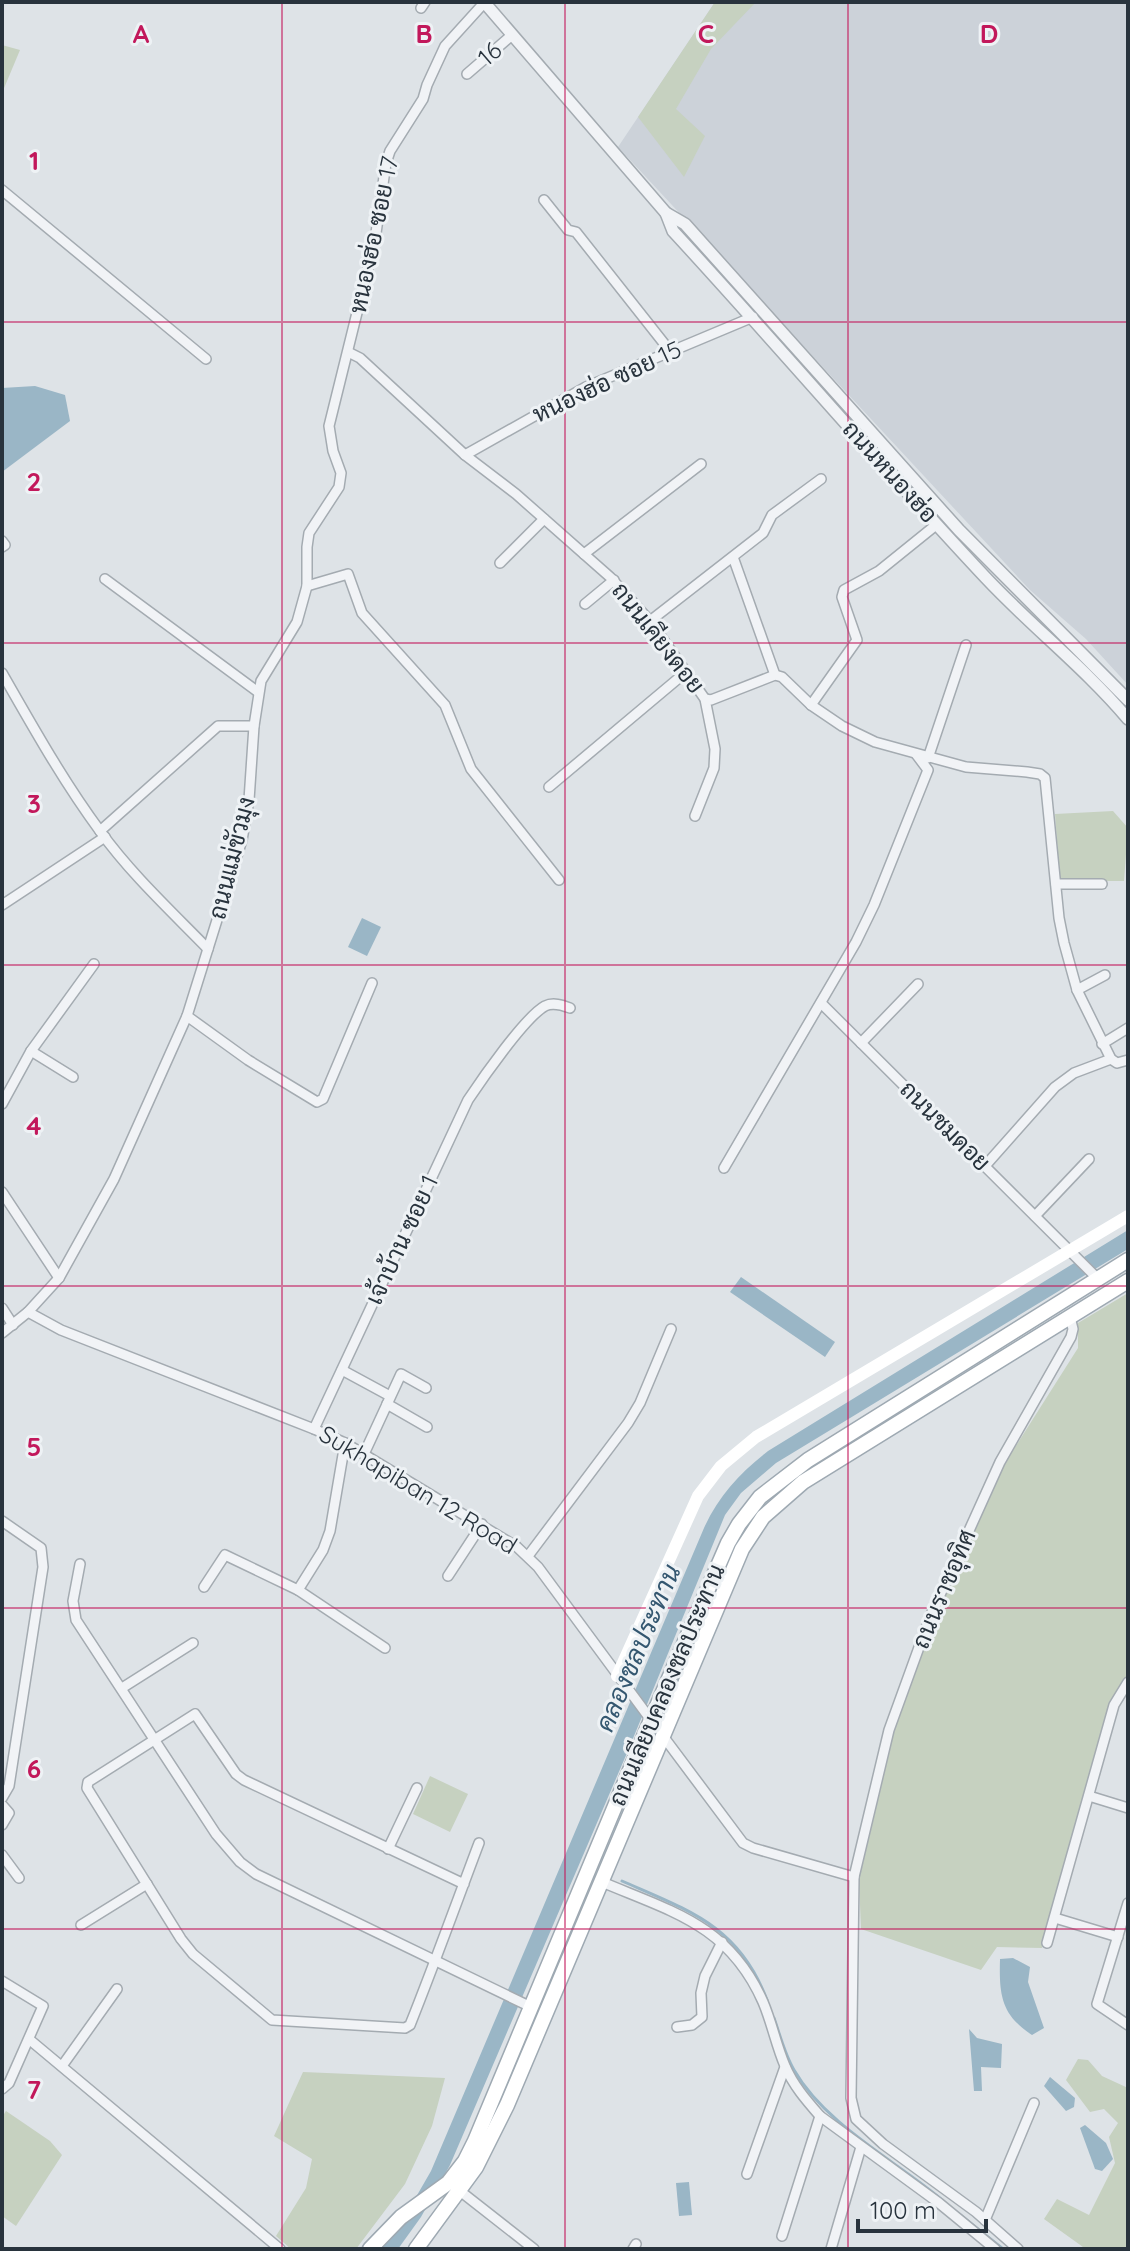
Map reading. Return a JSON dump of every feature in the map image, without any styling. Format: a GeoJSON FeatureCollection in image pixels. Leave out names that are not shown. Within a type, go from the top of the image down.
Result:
{"type":"FeatureCollection","features":[{"type":"Feature","properties":{"kind":"main road"},"geometry":{"type":"LineString","coordinates":[[619,1679],[690,1511],[709,1482],[733,1455],[756,1437],[1128,1216]]}},
{"type":"Feature","properties":{"kind":"main road","name":"ถนนเลียบคลองชลประทาน"},"geometry":{"type":"LineString","coordinates":[[416,2249],[454,2187],[475,2141],[651,1720],[739,1524],[760,1497],[808,1460],[1128,1260]]}},
{"type":"Feature","properties":{"kind":"main road","name":"ถนนเลียบคลองชลประทาน"},"geometry":{"type":"LineString","coordinates":[[370,2249],[390,2226],[454,2187],[476,2167],[507,2105],[752,1531],[778,1502],[803,1482],[1128,1281]]}},
{"type":"Feature","properties":{"kind":"main road"},"geometry":{"type":"LineString","coordinates":[[1060,1303],[1070,1317]]}},
{"type":"Feature","properties":{"kind":"main road"},"geometry":{"type":"LineString","coordinates":[[662,1696],[657,1714],[661,1722],[667,1720],[676,1704]]}},
{"type":"Feature","properties":{"kind":"main road"},"geometry":{"type":"LineString","coordinates":[[625,1783],[641,1772],[654,1742],[660,1742]]}},
{"type":"Feature","properties":{"kind":"street","name":"ถนนหนองฮ่อ"},"geometry":{"type":"LineString","coordinates":[[484,2],[666,213],[685,224],[950,520],[1128,700]]}},
{"type":"Feature","properties":{"kind":"street","name":"หนองฮ่อ ซอย 17"},"geometry":{"type":"LineString","coordinates":[[348,352],[375,240],[390,151],[423,99],[445,46],[484,2]]}},
{"type":"Feature","properties":{"kind":"street","name":"16"},"geometry":{"type":"LineString","coordinates":[[467,74],[512,35]]}},
{"type":"Feature","properties":{"kind":"street"},"geometry":{"type":"LineString","coordinates":[[2,190],[206,359]]}},
{"type":"Feature","properties":{"kind":"street"},"geometry":{"type":"LineString","coordinates":[[544,200],[568,230],[576,232],[670,351]]}},
{"type":"Feature","properties":{"kind":"street","name":"ถนนหนองฮ่อ"},"geometry":{"type":"LineString","coordinates":[[666,213],[673,231],[940,529],[1016,610],[1088,676],[1128,719]]}},
{"type":"Feature","properties":{"kind":"street","name":"หนองฮ่อ ซอย 15"},"geometry":{"type":"LineString","coordinates":[[465,455],[586,387],[753,317]]}},
{"type":"Feature","properties":{"kind":"street"},"geometry":{"type":"LineString","coordinates":[[787,356],[798,347]]}},
{"type":"Feature","properties":{"kind":"street","name":"ถนนเคียงดอย"},"geometry":{"type":"LineString","coordinates":[[348,352],[360,358],[465,455],[614,580],[650,621],[705,699],[711,700],[775,675]]}},
{"type":"Feature","properties":{"kind":"street","name":"ถนนแม่ขัวมุง"},"geometry":{"type":"LineString","coordinates":[[2,1333],[28,1312],[59,1278],[114,1179],[187,1016],[242,840],[249,800],[258,692],[266,669],[297,622],[307,586],[309,533],[339,487],[341,473],[329,426],[348,352]]}},
{"type":"Feature","properties":{"kind":"street"},"geometry":{"type":"LineString","coordinates":[[584,554],[701,464]]}},
{"type":"Feature","properties":{"kind":"street"},"geometry":{"type":"LineString","coordinates":[[650,621],[763,533],[772,515],[821,479]]}},
{"type":"Feature","properties":{"kind":"street"},"geometry":{"type":"LineString","coordinates":[[500,563],[544,519]]}},
{"type":"Feature","properties":{"kind":"street"},"geometry":{"type":"LineString","coordinates":[[811,705],[857,640],[842,597],[844,590],[879,571],[950,520]]}},
{"type":"Feature","properties":{"kind":"street"},"geometry":{"type":"LineString","coordinates":[[2,541],[5,545],[2,547]]}},
{"type":"Feature","properties":{"kind":"street"},"geometry":{"type":"LineString","coordinates":[[733,557],[775,675],[782,677],[811,705],[856,734],[928,758],[966,767],[1040,774],[1045,778],[1064,943],[1077,990],[1111,1059],[1117,1063],[1128,1060]]}},
{"type":"Feature","properties":{"kind":"street"},"geometry":{"type":"LineString","coordinates":[[307,586],[348,574],[362,613],[445,705],[471,769],[559,880]]}},
{"type":"Feature","properties":{"kind":"street"},"geometry":{"type":"LineString","coordinates":[[105,579],[258,692]]}},
{"type":"Feature","properties":{"kind":"street"},"geometry":{"type":"LineString","coordinates":[[585,604],[614,580]]}},
{"type":"Feature","properties":{"kind":"street"},"geometry":{"type":"LineString","coordinates":[[928,758],[966,645]]}},
{"type":"Feature","properties":{"kind":"street"},"geometry":{"type":"LineString","coordinates":[[549,787],[686,672]]}},
{"type":"Feature","properties":{"kind":"street"},"geometry":{"type":"LineString","coordinates":[[2,673],[61,774],[102,834],[157,898],[208,949]]}},
{"type":"Feature","properties":{"kind":"street"},"geometry":{"type":"LineString","coordinates":[[695,816],[714,768],[715,749],[705,699]]}},
{"type":"Feature","properties":{"kind":"street"},"geometry":{"type":"LineString","coordinates":[[2,905],[102,834],[218,726],[254,726]]}},
{"type":"Feature","properties":{"kind":"street"},"geometry":{"type":"LineString","coordinates":[[724,1168],[821,1003],[874,905],[928,770],[916,753]]}},
{"type":"Feature","properties":{"kind":"street"},"geometry":{"type":"LineString","coordinates":[[1056,884],[1102,884]]}},
{"type":"Feature","properties":{"kind":"street"},"geometry":{"type":"LineString","coordinates":[[2,1104],[31,1051],[94,964]]}},
{"type":"Feature","properties":{"kind":"street"},"geometry":{"type":"LineString","coordinates":[[1077,990],[1105,975]]}},
{"type":"Feature","properties":{"kind":"street"},"geometry":{"type":"LineString","coordinates":[[187,1016],[248,1060],[317,1102],[323,1099],[372,983]]}},
{"type":"Feature","properties":{"kind":"street"},"geometry":{"type":"LineString","coordinates":[[861,1043],[918,984]]}},
{"type":"Feature","properties":{"kind":"street","name":"ถนนชมดอย"},"geometry":{"type":"LineString","coordinates":[[821,1003],[1098,1279]]}},
{"type":"Feature","properties":{"kind":"street","name":"เจ้าบ้าน ซอย 1"},"geometry":{"type":"LineString","coordinates":[[314,1429],[468,1100],[499,1058],[543,1008],[554,1004],[570,1008]]}},
{"type":"Feature","properties":{"kind":"street"},"geometry":{"type":"LineString","coordinates":[[1102,1044],[1128,1028]]}},
{"type":"Feature","properties":{"kind":"street"},"geometry":{"type":"LineString","coordinates":[[31,1051],[73,1077]]}},
{"type":"Feature","properties":{"kind":"street"},"geometry":{"type":"LineString","coordinates":[[985,1166],[1055,1087],[1074,1073],[1111,1059]]}},
{"type":"Feature","properties":{"kind":"street"},"geometry":{"type":"LineString","coordinates":[[1035,1216],[1089,1159]]}},
{"type":"Feature","properties":{"kind":"street"},"geometry":{"type":"LineString","coordinates":[[2,1192],[59,1278]]}},
{"type":"Feature","properties":{"kind":"street"},"geometry":{"type":"LineString","coordinates":[[2,1308],[13,1325]]}},
{"type":"Feature","properties":{"kind":"street","name":"Sukhapiban 12 Road"},"geometry":{"type":"LineString","coordinates":[[28,1312],[61,1330],[345,1443],[508,1540],[528,1556],[651,1720]]}},
{"type":"Feature","properties":{"kind":"street","name":"ถนนราชอุทิศ"},"geometry":{"type":"LineString","coordinates":[[856,2119],[851,2098],[854,1877],[889,1730],[930,1617],[1000,1462],[1071,1337],[1070,1317]]}},
{"type":"Feature","properties":{"kind":"street"},"geometry":{"type":"LineString","coordinates":[[528,1556],[628,1423],[640,1403],[671,1329]]}},
{"type":"Feature","properties":{"kind":"street"},"geometry":{"type":"LineString","coordinates":[[342,1370],[427,1427]]}},
{"type":"Feature","properties":{"kind":"street"},"geometry":{"type":"LineString","coordinates":[[364,1454],[401,1374],[426,1388]]}},
{"type":"Feature","properties":{"kind":"street"},"geometry":{"type":"LineString","coordinates":[[298,1590],[323,1550],[330,1531],[345,1443]]}},
{"type":"Feature","properties":{"kind":"street"},"geometry":{"type":"LineString","coordinates":[[2,1521],[34,1541],[41,1548],[43,1557],[9,1786],[2,1798]]}},
{"type":"Feature","properties":{"kind":"street"},"geometry":{"type":"LineString","coordinates":[[448,1576],[482,1524]]}},
{"type":"Feature","properties":{"kind":"street"},"geometry":{"type":"LineString","coordinates":[[204,1587],[225,1555],[298,1590],[385,1648]]}},
{"type":"Feature","properties":{"kind":"street"},"geometry":{"type":"LineString","coordinates":[[80,1564],[73,1601],[76,1620],[216,1834],[240,1862],[256,1874],[531,2007]]}},
{"type":"Feature","properties":{"kind":"street"},"geometry":{"type":"LineString","coordinates":[[122,1688],[193,1643]]}},
{"type":"Feature","properties":{"kind":"street"},"geometry":{"type":"LineString","coordinates":[[1047,1943],[1114,1705],[1128,1682]]}},
{"type":"Feature","properties":{"kind":"street"},"geometry":{"type":"LineString","coordinates":[[464,1884],[244,1780],[236,1774],[195,1714],[88,1782],[87,1788],[193,1954],[272,2020],[405,2028],[410,2025],[435,1962],[464,1884],[479,1843]]}},
{"type":"Feature","properties":{"kind":"street"},"geometry":{"type":"LineString","coordinates":[[660,1742],[743,1843],[854,1877]]}},
{"type":"Feature","properties":{"kind":"street"},"geometry":{"type":"LineString","coordinates":[[388,1849],[417,1788]]}},
{"type":"Feature","properties":{"kind":"street"},"geometry":{"type":"LineString","coordinates":[[1089,1796],[1128,1808]]}},
{"type":"Feature","properties":{"kind":"street"},"geometry":{"type":"LineString","coordinates":[[2,1805],[9,1813],[2,1825]]}},
{"type":"Feature","properties":{"kind":"street"},"geometry":{"type":"LineString","coordinates":[[2,1855],[19,1878]]}},
{"type":"Feature","properties":{"kind":"street"},"geometry":{"type":"LineString","coordinates":[[602,1882],[688,1918],[722,1942],[751,1978],[785,2067],[796,2087],[820,2116],[939,2203],[995,2249]]}},
{"type":"Feature","properties":{"kind":"street"},"geometry":{"type":"LineString","coordinates":[[81,1925],[147,1884]]}},
{"type":"Feature","properties":{"kind":"street"},"geometry":{"type":"LineString","coordinates":[[1128,1903],[1097,2004],[1128,2025]]}},
{"type":"Feature","properties":{"kind":"street"},"geometry":{"type":"LineString","coordinates":[[1055,1918],[1118,1937]]}},
{"type":"Feature","properties":{"kind":"street"},"geometry":{"type":"LineString","coordinates":[[677,2027],[692,2025],[702,2017],[701,1993],[705,1976],[722,1942]]}},
{"type":"Feature","properties":{"kind":"street"},"geometry":{"type":"LineString","coordinates":[[2,1981],[43,2006],[9,2083],[2,2089]]}},
{"type":"Feature","properties":{"kind":"street"},"geometry":{"type":"LineString","coordinates":[[62,2066],[117,1989]]}},
{"type":"Feature","properties":{"kind":"street"},"geometry":{"type":"LineString","coordinates":[[30,2040],[280,2249]]}},
{"type":"Feature","properties":{"kind":"street"},"geometry":{"type":"LineString","coordinates":[[747,2174],[785,2067]]}},
{"type":"Feature","properties":{"kind":"street"},"geometry":{"type":"LineString","coordinates":[[985,2220],[1034,2103]]}},
{"type":"Feature","properties":{"kind":"street"},"geometry":{"type":"LineString","coordinates":[[782,2236],[820,2116]]}},
{"type":"Feature","properties":{"kind":"street"},"geometry":{"type":"LineString","coordinates":[[846,2136],[856,2119],[883,2144],[985,2220],[1018,2249]]}},
{"type":"Feature","properties":{"kind":"street"},"geometry":{"type":"LineString","coordinates":[[831,2249],[861,2147]]}},
{"type":"Feature","properties":{"kind":"street"},"geometry":{"type":"LineString","coordinates":[[454,2187],[534,2249]]}},
{"type":"Feature","properties":{"kind":"shaded area"},"geometry":{"type":"Polygon","coordinates":[[[715,2],[1128,2],[1128,685],[1086,639],[1030,590],[618,147],[715,2]]]}},
{"type":"Feature","properties":{"kind":"green space"},"geometry":{"type":"Polygon","coordinates":[[[715,2],[756,2],[711,49],[676,109],[705,136],[684,177],[638,117],[715,2]]]}},
{"type":"Feature","properties":{"kind":"green space"},"geometry":{"type":"Polygon","coordinates":[[[2,45],[20,50],[2,93],[2,45]]]}},
{"type":"Feature","properties":{"kind":"green space"},"geometry":{"type":"Polygon","coordinates":[[[1113,811],[1128,828],[1124,881],[1060,881],[1055,814],[1113,811]]]}},
{"type":"Feature","properties":{"kind":"green space"},"geometry":{"type":"Polygon","coordinates":[[[1128,1293],[1128,1678],[1108,1710],[1042,1948],[997,1947],[981,1970],[861,1929],[859,1880],[894,1732],[937,1613],[1000,1471],[1078,1348],[1078,1323],[1128,1293]]]}},
{"type":"Feature","properties":{"kind":"green space"},"geometry":{"type":"Polygon","coordinates":[[[430,1776],[468,1794],[450,1832],[413,1814],[430,1776]]]}},
{"type":"Feature","properties":{"kind":"green space"},"geometry":{"type":"Polygon","coordinates":[[[1078,2059],[1088,2060],[1102,2076],[1128,2088],[1128,2249],[1083,2249],[1044,2219],[1057,2199],[1089,2215],[1115,2163],[1109,2137],[1118,2123],[1104,2109],[1090,2112],[1066,2080],[1078,2059]]]}},
{"type":"Feature","properties":{"kind":"green space"},"geometry":{"type":"Polygon","coordinates":[[[303,2072],[445,2078],[432,2126],[405,2184],[356,2249],[291,2249],[276,2236],[306,2188],[312,2159],[274,2136],[303,2072]]]}},
{"type":"Feature","properties":{"kind":"green space"},"geometry":{"type":"Polygon","coordinates":[[[6,2111],[50,2141],[62,2155],[16,2226],[2,2216],[2,2117],[6,2111]]]}},
{"type":"Feature","properties":{"kind":"water"},"geometry":{"type":"Polygon","coordinates":[[[35,386],[65,395],[70,421],[2,472],[2,388],[35,386]]]}},
{"type":"Feature","properties":{"kind":"water"},"geometry":{"type":"Polygon","coordinates":[[[362,918],[381,927],[367,956],[348,947],[362,918]]]}},
{"type":"Feature","properties":{"kind":"water"},"geometry":{"type":"Polygon","coordinates":[[[1128,1230],[1128,1249],[776,1463],[741,1493],[725,1515],[627,1753],[450,2165],[421,2217],[398,2249],[382,2249],[431,2171],[704,1528],[723,1495],[768,1451],[1128,1230]]]}},
{"type":"Feature","properties":{"kind":"water"},"geometry":{"type":"Polygon","coordinates":[[[741,1277],[835,1342],[825,1357],[730,1292],[741,1277]]]}},
{"type":"Feature","properties":{"kind":"water"},"geometry":{"type":"Polygon","coordinates":[[[1013,1958],[1030,1967],[1028,1982],[1044,2028],[1032,2035],[1014,2020],[1004,2003],[1000,1959],[1013,1958]]]}},
{"type":"Feature","properties":{"kind":"water"},"geometry":{"type":"Polygon","coordinates":[[[969,2029],[977,2038],[1002,2044],[1001,2068],[981,2067],[982,2091],[974,2091],[969,2029]]]}},
{"type":"Feature","properties":{"kind":"water"},"geometry":{"type":"Polygon","coordinates":[[[1050,2077],[1075,2098],[1074,2107],[1066,2111],[1044,2086],[1050,2077]]]}},
{"type":"Feature","properties":{"kind":"water"},"geometry":{"type":"Polygon","coordinates":[[[1085,2125],[1106,2143],[1113,2159],[1102,2171],[1095,2169],[1080,2128],[1085,2125]]]}},
{"type":"Feature","properties":{"kind":"water"},"geometry":{"type":"Polygon","coordinates":[[[689,2182],[692,2215],[679,2216],[676,2183],[689,2182]]]}},
{"type":"Feature","properties":{"kind":"waterway"},"geometry":{"type":"LineString","coordinates":[[622,1881],[710,1924],[742,1954],[767,2000]]}},
{"type":"Feature","properties":{"kind":"waterway"},"geometry":{"type":"LineString","coordinates":[[774,2018],[794,2070],[823,2107],[941,2199]]}},
{"type":"Feature","properties":{"kind":"waterway"},"geometry":{"type":"LineString","coordinates":[[959,2214],[1003,2249]]}},
{"type":"Feature","properties":{"kind":"water label","name":"คลองชลประทาน"},"geometry":{"type":"Point","coordinates":[638,1648]}}]}
